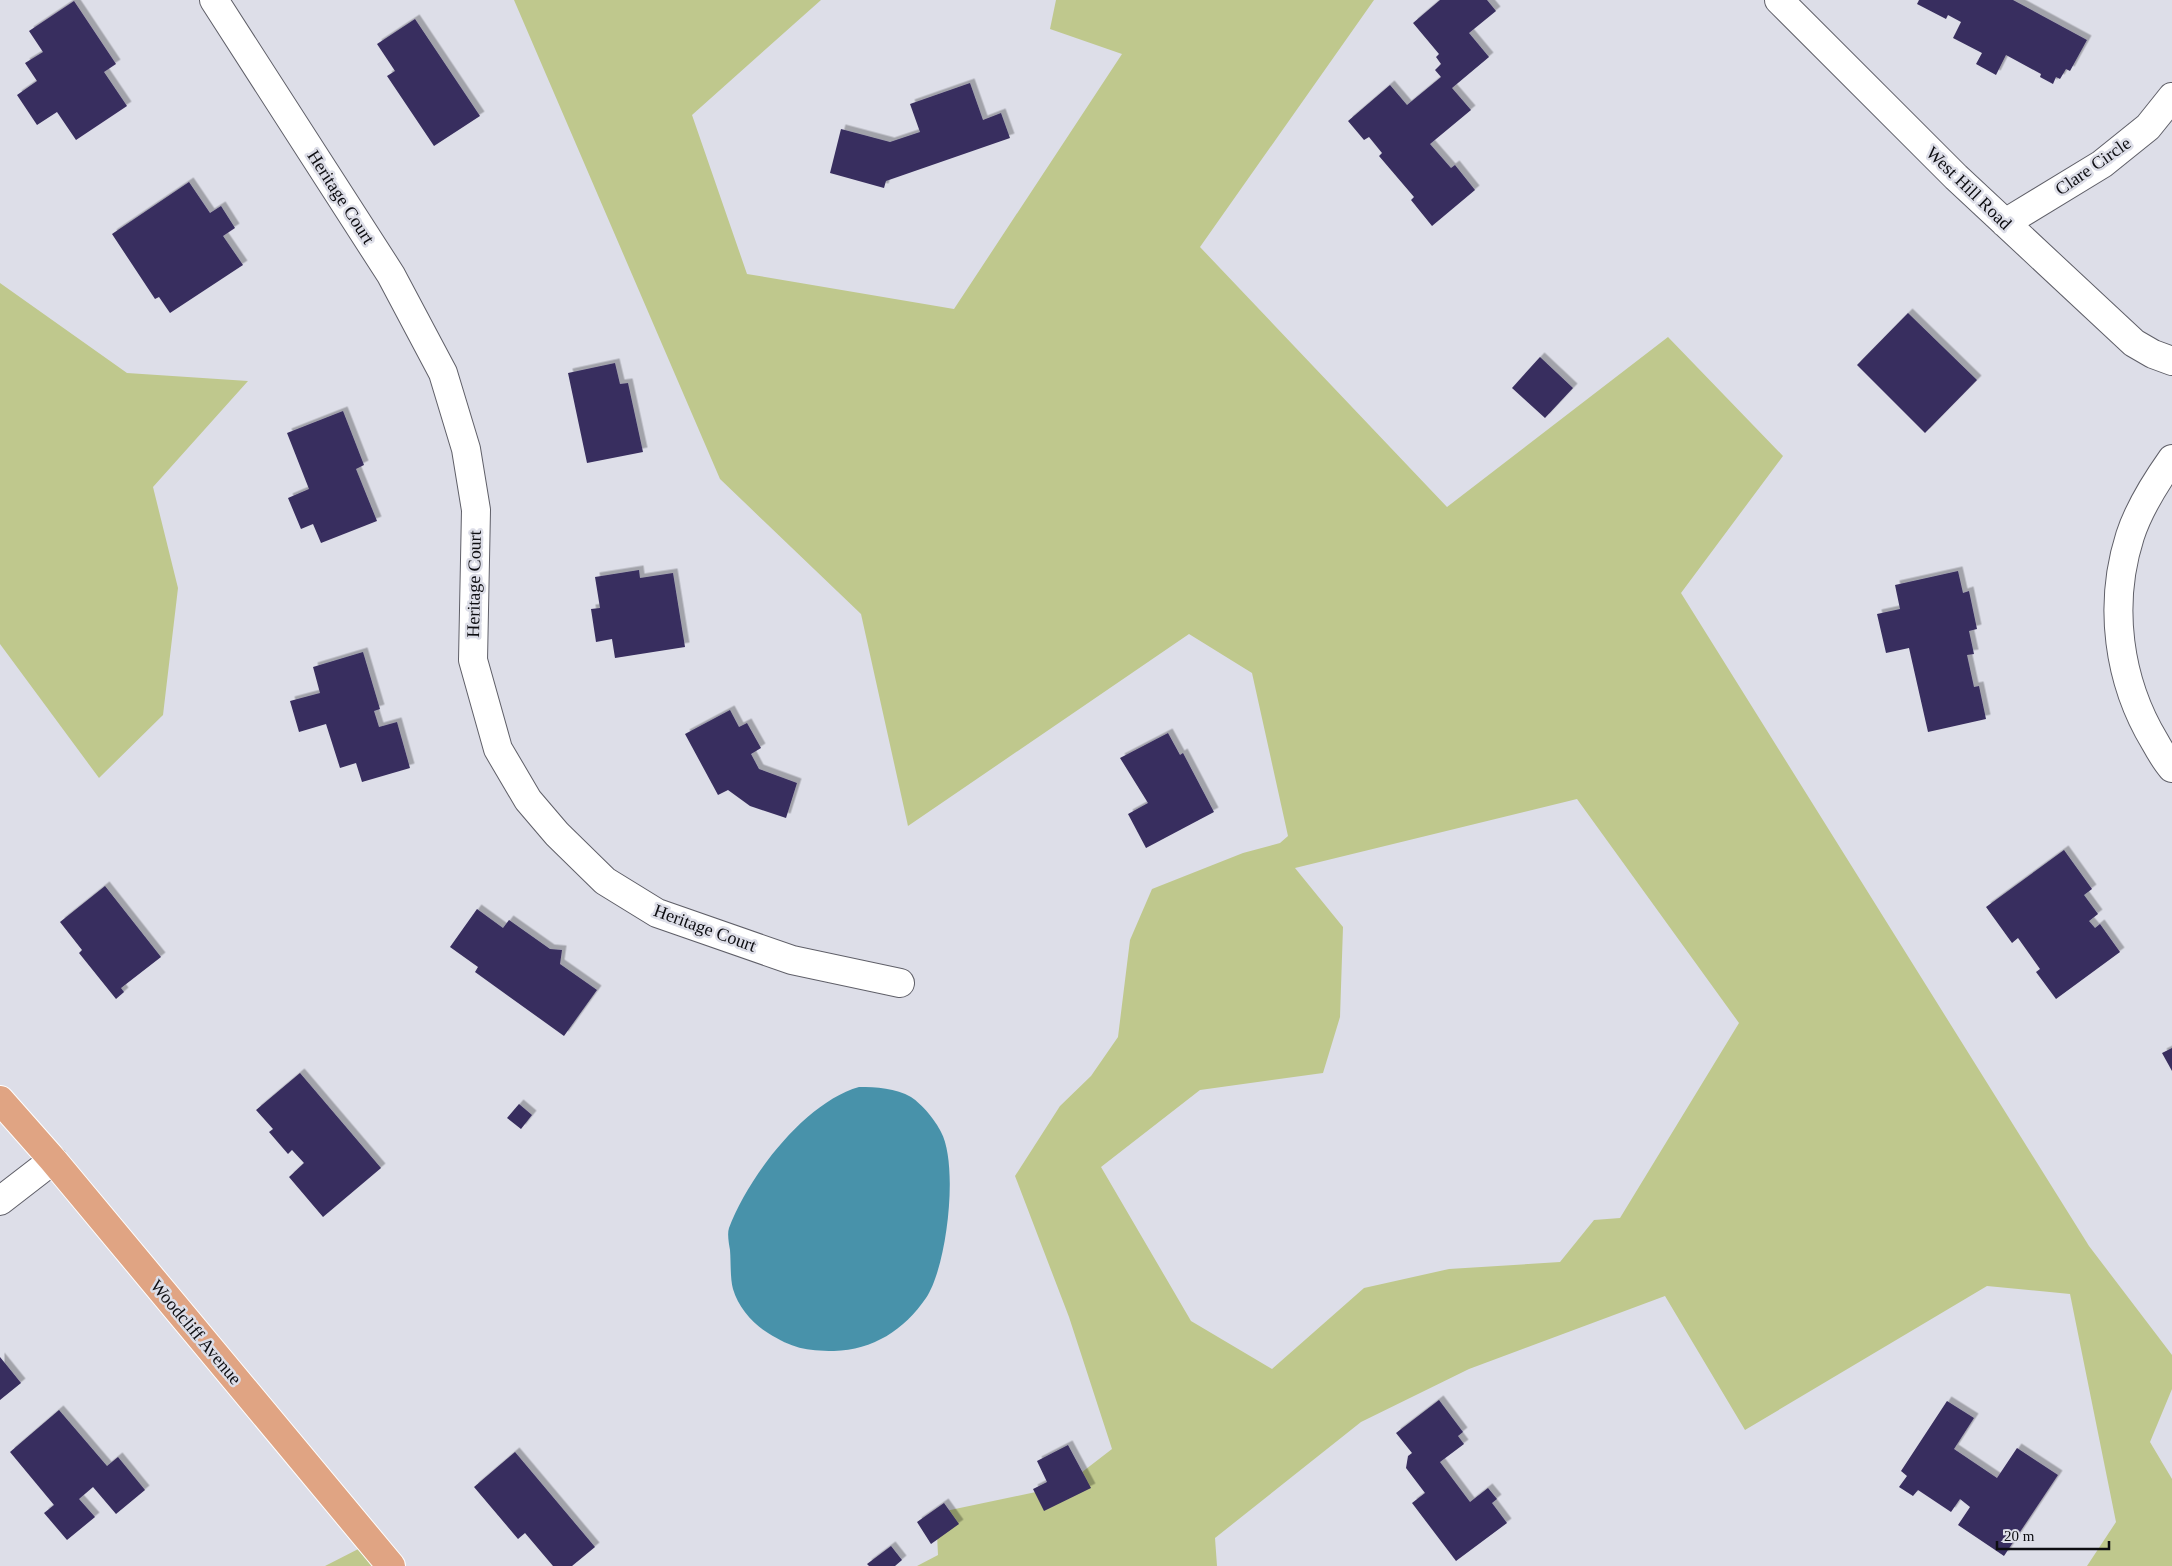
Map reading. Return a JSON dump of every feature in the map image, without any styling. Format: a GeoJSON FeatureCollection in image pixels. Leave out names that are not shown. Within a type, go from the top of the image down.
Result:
{"type":"FeatureCollection","features":[{"type":"Feature","properties":{"kind":"main road","name":"Woodcliff Avenue"},"geometry":{"type":"LineString","coordinates":[[0,1100],[53,1160],[391,1566]]}},
{"type":"Feature","properties":{"kind":"street","name":"Heritage Court"},"geometry":{"type":"LineString","coordinates":[[214,0],[391,275],[443,373],[466,449],[476,510],[473,660],[498,749],[528,800],[557,834],[605,881],[657,913],[792,960],[900,983]]}},
{"type":"Feature","properties":{"kind":"street","name":"West Hill Road"},"geometry":{"type":"LineString","coordinates":[[1779,0],[2005,223],[2134,342],[2153,354],[2172,360]]}},
{"type":"Feature","properties":{"kind":"street","name":"Clare Circle"},"geometry":{"type":"LineString","coordinates":[[2005,223],[2102,164],[2148,127],[2172,97]]}},
{"type":"Feature","properties":{"kind":"street"},"geometry":{"type":"LineString","coordinates":[[2172,459],[2152,488],[2130,536],[2119,596],[2120,640],[2128,682],[2142,720],[2172,768]]}},
{"type":"Feature","properties":{"kind":"street"},"geometry":{"type":"LineString","coordinates":[[0,1201],[53,1160]]}},
{"type":"Feature","properties":{"kind":"green space"},"geometry":{"type":"Polygon","coordinates":[[[514,0],[821,0],[692,115],[747,274],[954,309],[1122,54],[1050,29],[1056,0],[1374,0],[1200,247],[1447,507],[1668,337],[1783,456],[1681,593],[2089,1246],[2172,1355],[2172,1389],[2150,1442],[2172,1479],[2172,1566],[2087,1566],[2116,1522],[2070,1294],[1987,1286],[1745,1430],[1665,1296],[1469,1369],[1361,1422],[1215,1538],[1217,1566],[917,1566],[938,1555],[936,1513],[1064,1486],[1112,1449],[1069,1317],[1015,1176],[1060,1106],[1091,1076],[1118,1037],[1130,940],[1152,889],[1243,853],[1280,843],[1288,836],[1252,673],[1189,634],[908,826],[861,614],[720,479],[514,0]],[[1577,799],[1295,868],[1343,927],[1340,1017],[1323,1073],[1200,1090],[1101,1167],[1191,1321],[1272,1369],[1364,1288],[1449,1269],[1560,1262],[1594,1220],[1620,1218],[1739,1023],[1577,799]]]}},
{"type":"Feature","properties":{"kind":"green space"},"geometry":{"type":"Polygon","coordinates":[[[0,283],[127,373],[248,381],[153,487],[178,588],[163,715],[99,778],[0,644],[0,283]]]}},
{"type":"Feature","properties":{"kind":"green space"},"geometry":{"type":"Polygon","coordinates":[[[372,1542],[391,1566],[325,1566],[372,1542]]]}},
{"type":"Feature","properties":{"kind":"water"},"geometry":{"type":"Polygon","coordinates":[[[859,1087],[886,1089],[911,1097],[924,1108],[939,1128],[946,1147],[949,1168],[950,1191],[945,1241],[940,1264],[926,1298],[898,1329],[862,1347],[834,1351],[807,1349],[784,1342],[768,1333],[757,1325],[742,1308],[735,1296],[732,1285],[728,1230],[750,1187],[764,1165],[781,1144],[819,1108],[839,1095],[859,1087]]]}},
{"type":"Feature","properties":{"kind":"building"},"geometry":{"type":"Polygon","coordinates":[[[1440,0],[1487,0],[1496,11],[1469,33],[1489,57],[1452,88],[1471,110],[1430,144],[1451,168],[1455,165],[1475,190],[1432,226],[1411,200],[1414,197],[1379,156],[1382,153],[1369,137],[1364,140],[1348,121],[1390,85],[1407,105],[1441,77],[1435,70],[1441,64],[1436,57],[1439,54],[1413,23],[1440,0]]]}},
{"type":"Feature","properties":{"kind":"building"},"geometry":{"type":"Polygon","coordinates":[[[1919,0],[2013,0],[2087,40],[2070,71],[2066,69],[2060,79],[2056,77],[2053,84],[2040,77],[2041,74],[2006,55],[1996,75],[1976,64],[1982,53],[1953,38],[1961,22],[1948,15],[1946,19],[1917,4],[1919,0]]]}},
{"type":"Feature","properties":{"kind":"building"},"geometry":{"type":"Polygon","coordinates":[[[74,1],[116,64],[104,72],[127,106],[76,140],[57,112],[37,125],[17,95],[37,81],[25,63],[43,52],[29,31],[74,1]]]}},
{"type":"Feature","properties":{"kind":"building"},"geometry":{"type":"Polygon","coordinates":[[[415,19],[480,116],[434,146],[387,76],[395,71],[377,44],[415,19]]]}},
{"type":"Feature","properties":{"kind":"building"},"geometry":{"type":"Polygon","coordinates":[[[970,83],[983,120],[1001,113],[1010,138],[886,181],[884,188],[830,173],[841,129],[890,142],[920,132],[910,104],[970,83]]]}},
{"type":"Feature","properties":{"kind":"building"},"geometry":{"type":"Polygon","coordinates":[[[189,182],[210,213],[221,206],[235,228],[223,236],[243,265],[170,313],[159,297],[155,299],[112,234],[189,182]]]}},
{"type":"Feature","properties":{"kind":"building"},"geometry":{"type":"Polygon","coordinates":[[[1908,313],[1977,380],[1925,433],[1857,365],[1908,313]]]}},
{"type":"Feature","properties":{"kind":"building"},"geometry":{"type":"Polygon","coordinates":[[[1540,357],[1573,388],[1545,418],[1512,388],[1540,357]]]}},
{"type":"Feature","properties":{"kind":"building"},"geometry":{"type":"Polygon","coordinates":[[[615,363],[620,384],[628,383],[643,452],[587,463],[568,373],[615,363]]]}},
{"type":"Feature","properties":{"kind":"building"},"geometry":{"type":"Polygon","coordinates":[[[343,411],[364,465],[356,469],[377,521],[321,543],[313,524],[301,529],[288,498],[309,489],[287,433],[343,411]]]}},
{"type":"Feature","properties":{"kind":"building"},"geometry":{"type":"Polygon","coordinates":[[[639,570],[640,578],[673,573],[685,647],[615,658],[612,639],[596,642],[591,609],[600,608],[595,577],[639,570]]]}},
{"type":"Feature","properties":{"kind":"building"},"geometry":{"type":"Polygon","coordinates":[[[1958,571],[1963,593],[1969,591],[1977,629],[1969,631],[1974,654],[1967,655],[1974,687],[1979,686],[1986,719],[1928,732],[1909,648],[1886,653],[1877,614],[1900,609],[1895,585],[1958,571]]]}},
{"type":"Feature","properties":{"kind":"building"},"geometry":{"type":"Polygon","coordinates":[[[363,652],[380,709],[374,711],[379,727],[397,722],[410,768],[362,782],[356,763],[340,768],[326,724],[299,732],[290,701],[320,693],[313,667],[363,652]]]}},
{"type":"Feature","properties":{"kind":"building"},"geometry":{"type":"Polygon","coordinates":[[[730,710],[739,727],[747,723],[761,748],[751,754],[759,769],[797,783],[786,818],[750,806],[728,790],[718,795],[685,734],[730,710]]]}},
{"type":"Feature","properties":{"kind":"building"},"geometry":{"type":"Polygon","coordinates":[[[1168,733],[1180,755],[1183,753],[1214,812],[1146,848],[1128,814],[1148,803],[1120,758],[1168,733]]]}},
{"type":"Feature","properties":{"kind":"building"},"geometry":{"type":"Polygon","coordinates":[[[2064,850],[2092,889],[2084,895],[2098,914],[2089,921],[2095,928],[2100,924],[2120,952],[2056,999],[2036,972],[2040,969],[2018,938],[2012,943],[1986,907],[2064,850]]]}},
{"type":"Feature","properties":{"kind":"building"},"geometry":{"type":"Polygon","coordinates":[[[105,886],[161,957],[121,988],[124,992],[116,999],[79,953],[82,950],[60,922],[105,886]]]}},
{"type":"Feature","properties":{"kind":"building"},"geometry":{"type":"Polygon","coordinates":[[[477,909],[503,928],[509,920],[550,949],[562,950],[560,964],[597,990],[564,1036],[475,972],[478,967],[450,947],[477,909]]]}},
{"type":"Feature","properties":{"kind":"building"},"geometry":{"type":"Polygon","coordinates":[[[2172,1048],[2172,1071],[2162,1053],[2172,1048]]]}},
{"type":"Feature","properties":{"kind":"building"},"geometry":{"type":"Polygon","coordinates":[[[300,1073],[381,1168],[323,1217],[289,1177],[304,1163],[292,1150],[288,1154],[269,1132],[273,1129],[256,1110],[300,1073]]]}},
{"type":"Feature","properties":{"kind":"building"},"geometry":{"type":"Polygon","coordinates":[[[519,1104],[532,1115],[521,1129],[507,1118],[519,1104]]]}},
{"type":"Feature","properties":{"kind":"building"},"geometry":{"type":"Polygon","coordinates":[[[0,1357],[21,1383],[0,1400],[0,1357]]]}},
{"type":"Feature","properties":{"kind":"building"},"geometry":{"type":"Polygon","coordinates":[[[1439,1400],[1463,1432],[1458,1436],[1464,1444],[1440,1462],[1470,1502],[1488,1488],[1497,1499],[1492,1503],[1507,1523],[1456,1561],[1412,1503],[1425,1493],[1406,1468],[1408,1456],[1412,1453],[1396,1433],[1439,1400]]]}},
{"type":"Feature","properties":{"kind":"building"},"geometry":{"type":"Polygon","coordinates":[[[1947,1401],[1974,1418],[1954,1449],[1997,1478],[2017,1448],[2058,1475],[2004,1556],[1958,1525],[1970,1507],[1960,1499],[1951,1512],[1918,1490],[1913,1496],[1899,1487],[1907,1476],[1901,1471],[1947,1401]]]}},
{"type":"Feature","properties":{"kind":"building"},"geometry":{"type":"Polygon","coordinates":[[[59,1410],[107,1466],[118,1457],[145,1490],[116,1514],[93,1487],[79,1499],[95,1517],[67,1540],[44,1513],[54,1505],[10,1452],[59,1410]]]}},
{"type":"Feature","properties":{"kind":"building"},"geometry":{"type":"Polygon","coordinates":[[[1068,1445],[1091,1488],[1044,1511],[1033,1489],[1047,1482],[1037,1461],[1068,1445]]]}},
{"type":"Feature","properties":{"kind":"building"},"geometry":{"type":"Polygon","coordinates":[[[515,1452],[595,1547],[572,1566],[553,1566],[525,1533],[518,1539],[474,1487],[515,1452]]]}},
{"type":"Feature","properties":{"kind":"building"},"geometry":{"type":"Polygon","coordinates":[[[944,1503],[959,1524],[931,1544],[917,1522],[944,1503]]]}},
{"type":"Feature","properties":{"kind":"building"},"geometry":{"type":"Polygon","coordinates":[[[891,1546],[902,1560],[895,1566],[869,1566],[867,1564],[891,1546]]]}}]}
